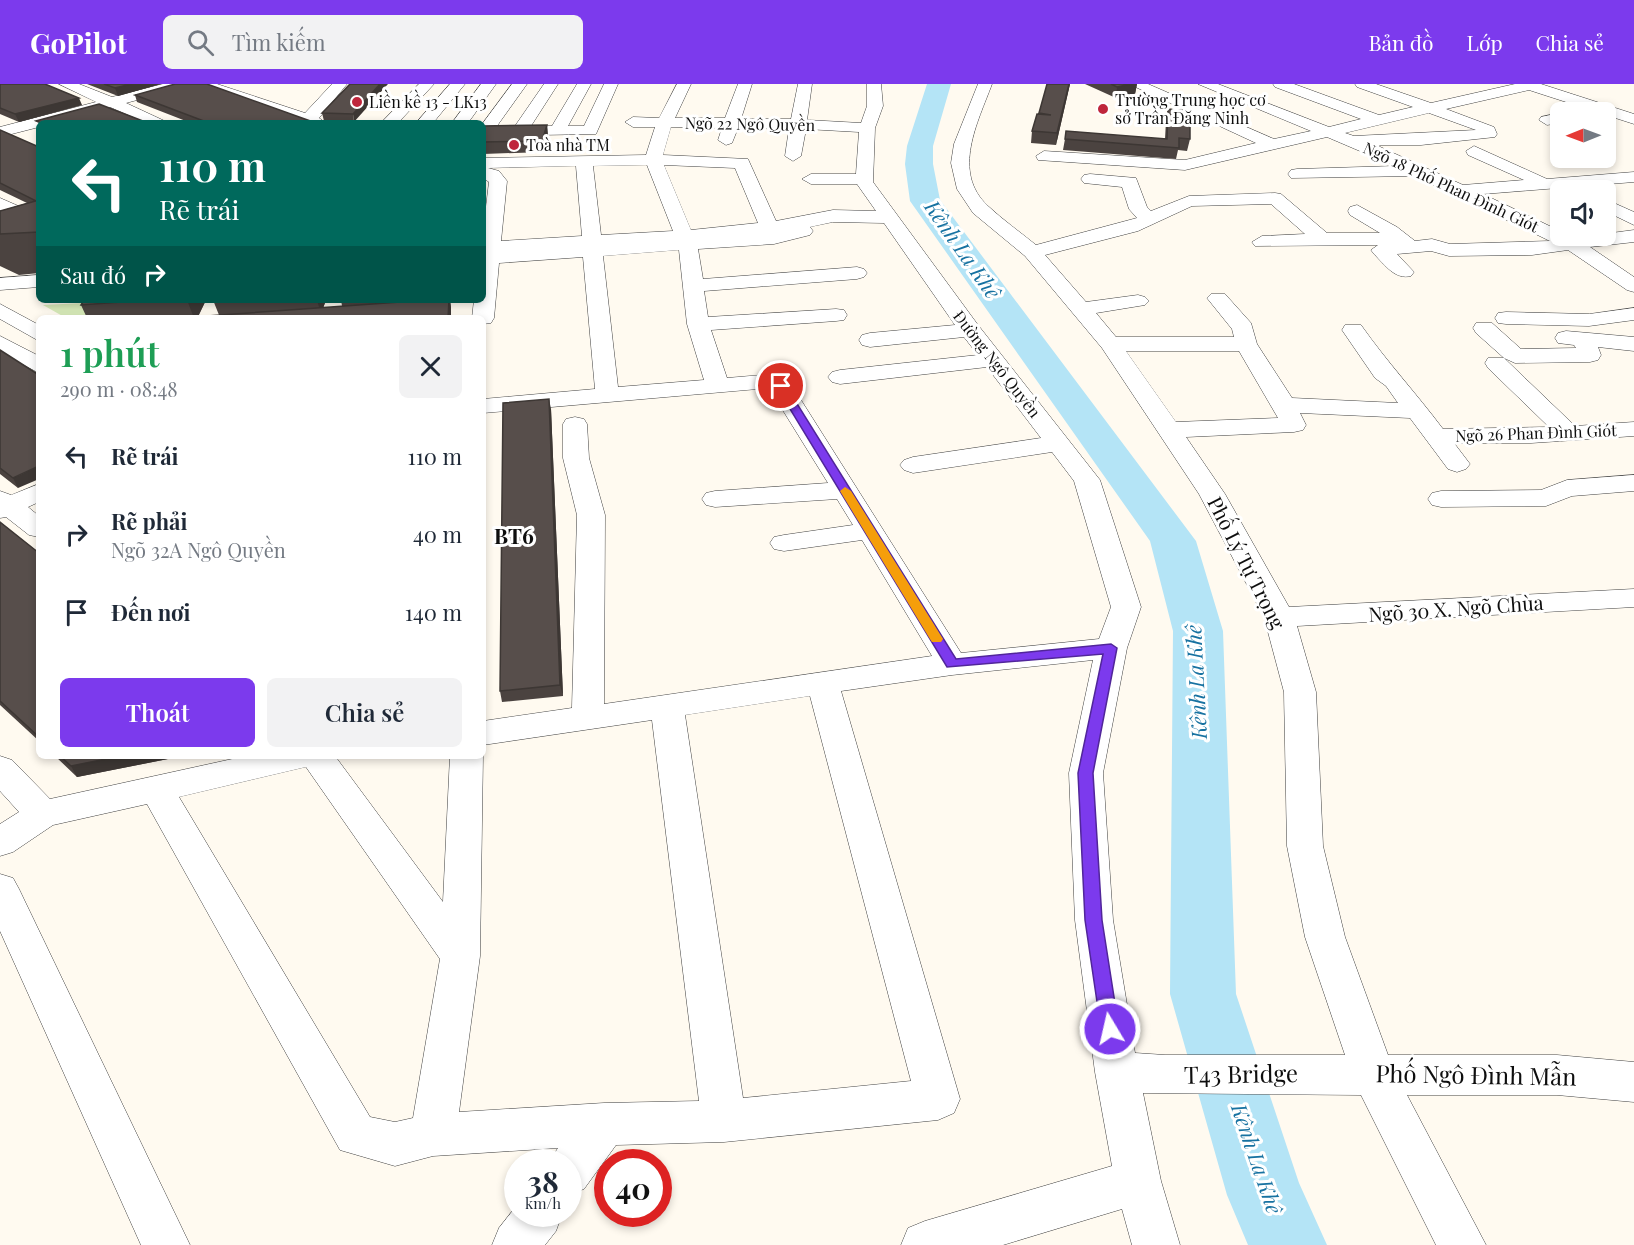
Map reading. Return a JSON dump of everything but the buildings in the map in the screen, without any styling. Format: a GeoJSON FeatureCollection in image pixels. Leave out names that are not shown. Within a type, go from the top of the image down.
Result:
{"type":"FeatureCollection","features":[{"type":"Feature","properties":{"kind":"street"},"geometry":{"type":"LineString","coordinates":[[66,84],[153,120]]}},
{"type":"Feature","properties":{"kind":"street"},"geometry":{"type":"LineString","coordinates":[[37,120],[180,84]]}},
{"type":"Feature","properties":{"kind":"street"},"geometry":{"type":"LineString","coordinates":[[202,84],[310,120]]}},
{"type":"Feature","properties":{"kind":"street"},"geometry":{"type":"LineString","coordinates":[[314,120],[340,84]]}},
{"type":"Feature","properties":{"kind":"street"},"geometry":{"type":"LineString","coordinates":[[392,120],[427,84]]}},
{"type":"Feature","properties":{"kind":"street"},"geometry":{"type":"LineString","coordinates":[[427,120],[458,84]]}},
{"type":"Feature","properties":{"kind":"street"},"geometry":{"type":"LineString","coordinates":[[462,120],[489,84]]}},
{"type":"Feature","properties":{"kind":"street"},"geometry":{"type":"LineString","coordinates":[[486,128],[520,84]]}},
{"type":"Feature","properties":{"kind":"street"},"geometry":{"type":"LineString","coordinates":[[520,131],[551,84]]}},
{"type":"Feature","properties":{"kind":"street"},"geometry":{"type":"LineString","coordinates":[[557,131],[584,84]]}},
{"type":"Feature","properties":{"kind":"street"},"geometry":{"type":"LineString","coordinates":[[486,131],[590,131],[611,84]]}},
{"type":"Feature","properties":{"kind":"street"},"geometry":{"type":"LineString","coordinates":[[684,84],[665,122],[653,160],[686,240],[698,324],[717,384]]}},
{"type":"Feature","properties":{"kind":"street"},"geometry":{"type":"LineString","coordinates":[[724,146],[745,84]]}},
{"type":"Feature","properties":{"kind":"street"},"geometry":{"type":"LineString","coordinates":[[793,156],[799,124],[808,104],[805,84]]}},
{"type":"Feature","properties":{"kind":"street"},"geometry":{"type":"LineString","coordinates":[[811,179],[864,179],[867,128],[874,106],[874,84]]}},
{"type":"Feature","properties":{"kind":"street","name":"Phố Lý Tự Trọng"},"geometry":{"type":"LineString","coordinates":[[985,84],[962,144],[960,163],[966,189],[980,209],[1032,252],[1110,344],[1212,494],[1279,617],[1300,692],[1305,846],[1325,936],[1372,1074],[1462,1245]]}},
{"type":"Feature","properties":{"kind":"street"},"geometry":{"type":"LineString","coordinates":[[1136,84],[1271,144]]}},
{"type":"Feature","properties":{"kind":"street","name":"Ngõ 18 Phố Phan Đình Giót"},"geometry":{"type":"LineString","coordinates":[[1205,84],[1350,140],[1550,234]]}},
{"type":"Feature","properties":{"kind":"street"},"geometry":{"type":"LineString","coordinates":[[1280,84],[1378,120]]}},
{"type":"Feature","properties":{"kind":"street"},"geometry":{"type":"LineString","coordinates":[[1350,140],[1421,140],[1489,134],[1488,130],[1482,127],[1362,84]]}},
{"type":"Feature","properties":{"kind":"street"},"geometry":{"type":"LineString","coordinates":[[1451,84],[1485,96]]}},
{"type":"Feature","properties":{"kind":"street"},"geometry":{"type":"LineString","coordinates":[[1044,156],[1185,165],[1530,84],[1634,119]]}},
{"type":"Feature","properties":{"kind":"street"},"geometry":{"type":"LineString","coordinates":[[652,100],[697,101]]}},
{"type":"Feature","properties":{"kind":"street"},"geometry":{"type":"LineString","coordinates":[[718,102],[760,103]]}},
{"type":"Feature","properties":{"kind":"street"},"geometry":{"type":"LineString","coordinates":[[781,104],[808,104]]}},
{"type":"Feature","properties":{"kind":"street"},"geometry":{"type":"LineString","coordinates":[[855,105],[874,106]]}},
{"type":"Feature","properties":{"kind":"street"},"geometry":{"type":"LineString","coordinates":[[4,128],[36,120]]}},
{"type":"Feature","properties":{"kind":"street","name":"Ngõ 22 Ngô Quyền"},"geometry":{"type":"LineString","coordinates":[[633,122],[732,122],[867,128]]}},
{"type":"Feature","properties":{"kind":"street"},"geometry":{"type":"LineString","coordinates":[[4,128],[36,140]]}},
{"type":"Feature","properties":{"kind":"street"},"geometry":{"type":"LineString","coordinates":[[1616,129],[1634,136]]}},
{"type":"Feature","properties":{"kind":"street"},"geometry":{"type":"LineString","coordinates":[[1474,151],[1544,183]]}},
{"type":"Feature","properties":{"kind":"street"},"geometry":{"type":"LineString","coordinates":[[486,163],[653,160],[742,163],[771,233]]}},
{"type":"Feature","properties":{"kind":"street"},"geometry":{"type":"LineString","coordinates":[[584,163],[607,394]]}},
{"type":"Feature","properties":{"kind":"street"},"geometry":{"type":"LineString","coordinates":[[1185,165],[1215,179],[1234,199]]}},
{"type":"Feature","properties":{"kind":"street"},"geometry":{"type":"LineString","coordinates":[[1297,174],[1415,171]]}},
{"type":"Feature","properties":{"kind":"street"},"geometry":{"type":"LineString","coordinates":[[486,173],[493,175],[498,181],[486,248]]}},
{"type":"Feature","properties":{"kind":"street"},"geometry":{"type":"LineString","coordinates":[[1077,177],[1151,183]]}},
{"type":"Feature","properties":{"kind":"street"},"geometry":{"type":"LineString","coordinates":[[1458,191],[1634,177]]}},
{"type":"Feature","properties":{"kind":"street","name":"Đường Ngô Quyền"},"geometry":{"type":"LineString","coordinates":[[864,179],[970,330],[1087,480],[1126,607],[1111,648],[1086,773],[1094,920],[1117,1072]]}},
{"type":"Feature","properties":{"kind":"street"},"geometry":{"type":"LineString","coordinates":[[1130,182],[1138,209],[1149,219]]}},
{"type":"Feature","properties":{"kind":"street"},"geometry":{"type":"LineString","coordinates":[[1032,252],[1131,227],[1190,201],[1234,199],[1275,198],[1322,239]]}},
{"type":"Feature","properties":{"kind":"street"},"geometry":{"type":"LineString","coordinates":[[0,203],[36,232]]}},
{"type":"Feature","properties":{"kind":"street"},"geometry":{"type":"LineString","coordinates":[[1616,209],[1634,219]]}},
{"type":"Feature","properties":{"kind":"street"},"geometry":{"type":"LineString","coordinates":[[1357,211],[1375,224],[1385,225],[1406,243]]}},
{"type":"Feature","properties":{"kind":"street"},"geometry":{"type":"LineString","coordinates":[[486,254],[771,233],[800,234],[803,231],[796,225],[833,216],[888,216]]}},
{"type":"Feature","properties":{"kind":"street"},"geometry":{"type":"LineString","coordinates":[[1500,236],[1519,249]]}},
{"type":"Feature","properties":{"kind":"street"},"geometry":{"type":"LineString","coordinates":[[1616,239],[1634,236]]}},
{"type":"Feature","properties":{"kind":"street"},"geometry":{"type":"LineString","coordinates":[[1262,243],[1322,239],[1432,245],[1449,250],[1551,246]]}},
{"type":"Feature","properties":{"kind":"street"},"geometry":{"type":"LineString","coordinates":[[1616,240],[1634,249]]}},
{"type":"Feature","properties":{"kind":"street"},"geometry":{"type":"LineString","coordinates":[[1404,272],[1381,250],[1406,243]]}},
{"type":"Feature","properties":{"kind":"street","name":"Ngõ 18 Phố Phan Đình Giót"},"geometry":{"type":"LineString","coordinates":[[1575,246],[1634,286]]}},
{"type":"Feature","properties":{"kind":"street"},"geometry":{"type":"LineString","coordinates":[[694,286],[856,273]]}},
{"type":"Feature","properties":{"kind":"street"},"geometry":{"type":"LineString","coordinates":[[0,284],[36,281]]}},
{"type":"Feature","properties":{"kind":"street"},"geometry":{"type":"LineString","coordinates":[[0,294],[36,291]]}},
{"type":"Feature","properties":{"kind":"street"},"geometry":{"type":"LineString","coordinates":[[1170,430],[1294,425],[1246,344],[1243,328],[1218,298]]}},
{"type":"Feature","properties":{"kind":"street"},"geometry":{"type":"LineString","coordinates":[[1081,309],[1138,301]]}},
{"type":"Feature","properties":{"kind":"street"},"geometry":{"type":"LineString","coordinates":[[0,310],[36,332]]}},
{"type":"Feature","properties":{"kind":"street"},"geometry":{"type":"LineString","coordinates":[[1506,318],[1589,320],[1634,314]]}},
{"type":"Feature","properties":{"kind":"street"},"geometry":{"type":"LineString","coordinates":[[698,324],[836,315]]}},
{"type":"Feature","properties":{"kind":"street"},"geometry":{"type":"LineString","coordinates":[[1484,328],[1515,356],[1590,355],[1582,338]]}},
{"type":"Feature","properties":{"kind":"street"},"geometry":{"type":"LineString","coordinates":[[870,340],[970,330]]}},
{"type":"Feature","properties":{"kind":"street"},"geometry":{"type":"LineString","coordinates":[[1353,330],[1383,373],[1394,381],[1439,436],[1457,464]]}},
{"type":"Feature","properties":{"kind":"street"},"geometry":{"type":"LineString","coordinates":[[1522,335],[1582,338],[1634,344]]}},
{"type":"Feature","properties":{"kind":"street"},"geometry":{"type":"LineString","coordinates":[[0,343],[36,364]]}},
{"type":"Feature","properties":{"kind":"street"},"geometry":{"type":"LineString","coordinates":[[1110,344],[1246,344]]}},
{"type":"Feature","properties":{"kind":"street"},"geometry":{"type":"LineString","coordinates":[[840,377],[993,360]]}},
{"type":"Feature","properties":{"kind":"street"},"geometry":{"type":"LineString","coordinates":[[1496,363],[1570,434]]}},
{"type":"Feature","properties":{"kind":"street"},"geometry":{"type":"LineString","coordinates":[[486,406],[717,384],[774,381],[781,386],[952,664]]}},
{"type":"Feature","properties":{"kind":"street"},"geometry":{"type":"LineString","coordinates":[[1284,405],[1417,411]]}},
{"type":"Feature","properties":{"kind":"street"},"geometry":{"type":"LineString","coordinates":[[575,424],[576,458],[591,515],[588,716]]}},
{"type":"Feature","properties":{"kind":"street","name":"Ngõ 26 Phan Đình Giót"},"geometry":{"type":"LineString","coordinates":[[1439,436],[1570,434],[1634,429]]}},
{"type":"Feature","properties":{"kind":"street"},"geometry":{"type":"LineString","coordinates":[[913,465],[1059,443]]}},
{"type":"Feature","properties":{"kind":"street"},"geometry":{"type":"LineString","coordinates":[[1441,500],[1546,498],[1567,488],[1634,483]]}},
{"type":"Feature","properties":{"kind":"street"},"geometry":{"type":"LineString","coordinates":[[715,499],[845,490]]}},
{"type":"Feature","properties":{"kind":"street"},"geometry":{"type":"LineString","coordinates":[[3,505],[36,493]]}},
{"type":"Feature","properties":{"kind":"street"},"geometry":{"type":"LineString","coordinates":[[3,505],[36,528]]}},
{"type":"Feature","properties":{"kind":"street"},"geometry":{"type":"LineString","coordinates":[[784,543],[870,531]]}},
{"type":"Feature","properties":{"kind":"street","name":"Ngõ 30 X. Ngõ Chùa"},"geometry":{"type":"LineString","coordinates":[[1279,617],[1355,615],[1634,598]]}},
{"type":"Feature","properties":{"kind":"street"},"geometry":{"type":"LineString","coordinates":[[486,733],[952,664],[1111,648]]}},
{"type":"Feature","properties":{"kind":"street"},"geometry":{"type":"LineString","coordinates":[[156,788],[356,1135],[395,1144],[433,1136],[604,1124],[724,1121],[938,1099],[823,683]]}},
{"type":"Feature","properties":{"kind":"street"},"geometry":{"type":"LineString","coordinates":[[667,707],[724,1121]]}},
{"type":"Feature","properties":{"kind":"street"},"geometry":{"type":"LineString","coordinates":[[0,842],[42,814],[288,759]]}},
{"type":"Feature","properties":{"kind":"street"},"geometry":{"type":"LineString","coordinates":[[318,759],[460,956]]}},
{"type":"Feature","properties":{"kind":"street"},"geometry":{"type":"LineString","coordinates":[[433,1136],[460,956],[467,759]]}},
{"type":"Feature","properties":{"kind":"street"},"geometry":{"type":"LineString","coordinates":[[0,769],[42,814]]}},
{"type":"Feature","properties":{"kind":"street"},"geometry":{"type":"LineString","coordinates":[[0,889],[166,1245]]}},
{"type":"Feature","properties":{"kind":"street"},"geometry":{"type":"LineString","coordinates":[[1117,1072],[1138,1181],[1156,1245]]}},
{"type":"Feature","properties":{"kind":"street","name":"T43 Bridge"},"geometry":{"type":"LineString","coordinates":[[1117,1072],[1165,1075],[1317,1074]]}},
{"type":"Feature","properties":{"kind":"street","name":"Phố Ngô Đình Mẫn"},"geometry":{"type":"LineString","coordinates":[[1317,1074],[1557,1075],[1634,1082]]}},
{"type":"Feature","properties":{"kind":"street"},"geometry":{"type":"LineString","coordinates":[[582,1154],[604,1124]]}},
{"type":"Feature","properties":{"kind":"street"},"geometry":{"type":"LineString","coordinates":[[925,1245],[1138,1181]]}},
{"type":"Feature","properties":{"kind":"street"},"geometry":{"type":"LineString","coordinates":[[516,1245],[529,1227]]}},
{"type":"Feature","properties":{"kind":"green space"},"geometry":{"type":"Polygon","coordinates":[[[103,303],[97,315],[61,315],[43,305],[103,303]]]}},
{"type":"Feature","properties":{"kind":"waterway","name":"Kênh La Khê"},"geometry":{"type":"LineString","coordinates":[[939,84],[920,146],[919,164],[925,201],[1173,541],[1198,631],[1203,994],[1265,1195],[1288,1245]]}},
{"type":"Feature","properties":{"kind":"slow traffic"},"geometry":{"type":"LineString","coordinates":[[845,491],[936,639]]}},
{"type":"Feature","properties":{"kind":"place","name":"Liền kề 13 - LK13"},"geometry":{"type":"Point","coordinates":[357,102]}},
{"type":"Feature","properties":{"kind":"place","name":"Trường Trung học cơ sở Trần Đăng Ninh"},"geometry":{"type":"Point","coordinates":[1103,109]}},
{"type":"Feature","properties":{"kind":"place","name":"Toà nhà TM"},"geometry":{"type":"Point","coordinates":[514,145]}},
{"type":"Feature","properties":{"kind":"district","name":"BT6"},"geometry":{"type":"Point","coordinates":[514,537]}},
{"type":"Feature","properties":{"kind":"route"},"geometry":{"type":"LineString","coordinates":[[781,386],[952,664],[1111,648],[1086,773],[1094,920],[1110,1029]]}}]}
